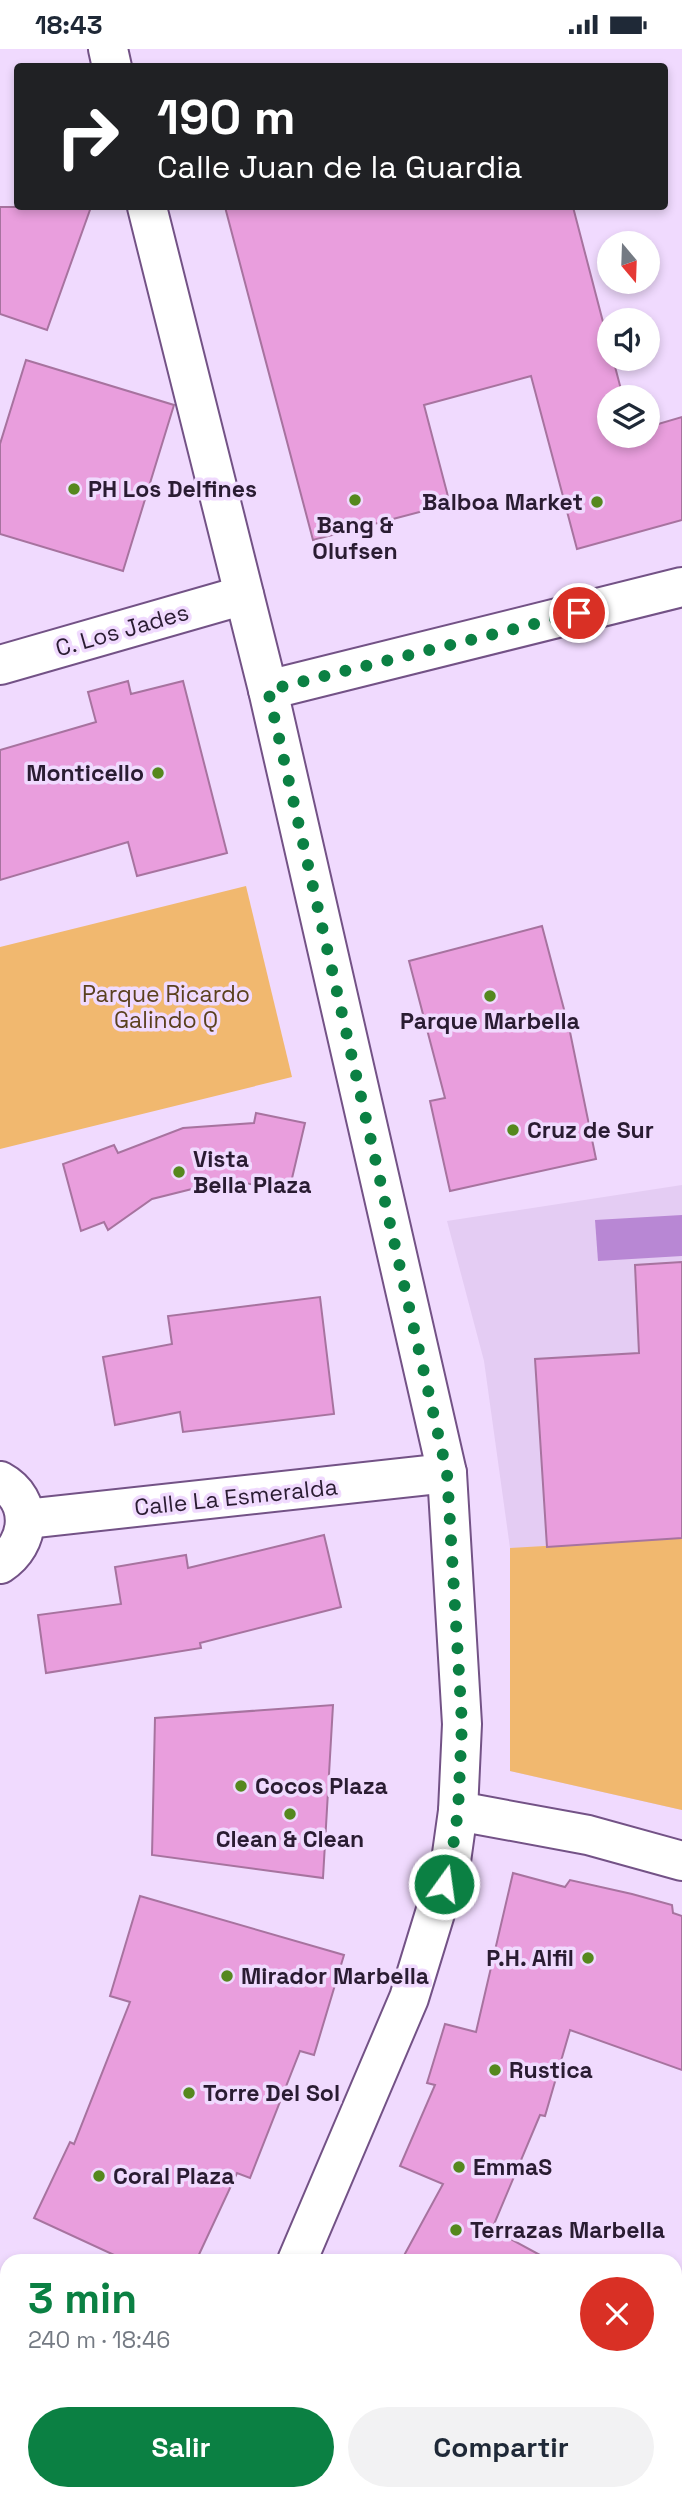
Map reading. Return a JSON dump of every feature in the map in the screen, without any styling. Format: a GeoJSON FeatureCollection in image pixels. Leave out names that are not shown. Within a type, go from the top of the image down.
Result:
{"type":"FeatureCollection","features":[{"type":"Feature","properties":{"kind":"street"},"geometry":{"type":"LineString","coordinates":[[148,210],[268,690],[447,1473],[462,1724],[458,1811],[451,1861],[409,1998],[300,2254]]}},
{"type":"Feature","properties":{"kind":"street"},"geometry":{"type":"LineString","coordinates":[[268,690],[682,587]]}},
{"type":"Feature","properties":{"kind":"street","name":"C. Los Jades"},"geometry":{"type":"LineString","coordinates":[[0,665],[244,595]]}},
{"type":"Feature","properties":{"kind":"street","name":"Calle La Esmeralda"},"geometry":{"type":"LineString","coordinates":[[26,1519],[447,1473]]}},
{"type":"Feature","properties":{"kind":"street"},"geometry":{"type":"LineString","coordinates":[[0,1481],[15,1492],[26,1519],[19,1547],[0,1564]]}},
{"type":"Feature","properties":{"kind":"street"},"geometry":{"type":"LineString","coordinates":[[458,1811],[588,1835],[682,1861]]}},
{"type":"Feature","properties":{"kind":"shaded area"},"geometry":{"type":"Polygon","coordinates":[[[682,1185],[682,1810],[510,1771],[510,1548],[484,1361],[447,1221],[682,1185]]]}},
{"type":"Feature","properties":{"kind":"shaded area"},"geometry":{"type":"Polygon","coordinates":[[[682,1215],[682,1256],[598,1261],[595,1220],[682,1215]]]}},
{"type":"Feature","properties":{"kind":"green space","name":"Parque Ricardo Galindo Q"},"geometry":{"type":"Polygon","coordinates":[[[246,886],[292,1077],[0,1149],[0,947],[246,886]]]}},
{"type":"Feature","properties":{"kind":"green space"},"geometry":{"type":"Polygon","coordinates":[[[682,1538],[682,1810],[510,1771],[510,1548],[682,1538]]]}},
{"type":"Feature","properties":{"kind":"building"},"geometry":{"type":"Polygon","coordinates":[[[0,207],[14,207],[14,210],[90,210],[47,330],[0,314],[0,207]]]}},
{"type":"Feature","properties":{"kind":"building"},"geometry":{"type":"Polygon","coordinates":[[[226,210],[574,210],[599,308],[597,308],[597,371],[616,371],[620,385],[597,385],[597,448],[660,448],[660,423],[682,417],[682,520],[577,549],[531,376],[424,405],[450,504],[313,540],[226,210]]]}},
{"type":"Feature","properties":{"kind":"building","name":"PH Los Delfines"},"geometry":{"type":"Polygon","coordinates":[[[26,360],[174,405],[123,571],[0,534],[0,444],[26,360]]]}},
{"type":"Feature","properties":{"kind":"building"},"geometry":{"type":"Polygon","coordinates":[[[128,681],[131,694],[183,681],[227,853],[137,876],[128,842],[0,880],[0,750],[96,722],[88,692],[128,681]]]}},
{"type":"Feature","properties":{"kind":"building"},"geometry":{"type":"Polygon","coordinates":[[[542,926],[570,1032],[596,1159],[450,1191],[430,1101],[445,1098],[409,961],[542,926]]]}},
{"type":"Feature","properties":{"kind":"building","name":"Vista Bella Plaza"},"geometry":{"type":"Polygon","coordinates":[[[256,1113],[305,1123],[289,1191],[228,1180],[152,1199],[108,1230],[104,1222],[81,1231],[63,1164],[114,1145],[118,1153],[183,1128],[254,1123],[256,1113]]]}},
{"type":"Feature","properties":{"kind":"building"},"geometry":{"type":"Polygon","coordinates":[[[682,1262],[682,1538],[547,1547],[535,1359],[639,1353],[635,1265],[682,1262]]]}},
{"type":"Feature","properties":{"kind":"building"},"geometry":{"type":"Polygon","coordinates":[[[320,1297],[334,1414],[183,1432],[180,1412],[115,1425],[103,1357],[172,1344],[168,1316],[320,1297]]]}},
{"type":"Feature","properties":{"kind":"building"},"geometry":{"type":"Polygon","coordinates":[[[324,1535],[341,1607],[200,1643],[201,1648],[46,1673],[38,1615],[121,1604],[115,1567],[186,1555],[188,1568],[324,1535]]]}},
{"type":"Feature","properties":{"kind":"building","name":"Cocos Plaza"},"geometry":{"type":"Polygon","coordinates":[[[333,1705],[323,1878],[152,1855],[155,1718],[333,1705]]]}},
{"type":"Feature","properties":{"kind":"building"},"geometry":{"type":"Polygon","coordinates":[[[513,1873],[565,1887],[570,1880],[632,1894],[672,1905],[673,1913],[682,1916],[682,2070],[570,2030],[545,2116],[540,2115],[492,2229],[538,2254],[405,2254],[443,2184],[400,2166],[435,2085],[427,2083],[445,2024],[476,2032],[513,1873]]]}},
{"type":"Feature","properties":{"kind":"building"},"geometry":{"type":"Polygon","coordinates":[[[140,1896],[344,1955],[314,2055],[300,2051],[250,2178],[237,2173],[199,2254],[112,2254],[34,2218],[70,2142],[74,2144],[130,2002],[110,1996],[140,1896]]]}},
{"type":"Feature","properties":{"kind":"place","name":"PH Los Delfines"},"geometry":{"type":"Point","coordinates":[74,489]}},
{"type":"Feature","properties":{"kind":"place","name":"Bang & Olufsen"},"geometry":{"type":"Point","coordinates":[355,500]}},
{"type":"Feature","properties":{"kind":"place","name":"Balboa Market"},"geometry":{"type":"Point","coordinates":[597,502]}},
{"type":"Feature","properties":{"kind":"place","name":"Monticello"},"geometry":{"type":"Point","coordinates":[158,773]}},
{"type":"Feature","properties":{"kind":"place","name":"Parque Marbella"},"geometry":{"type":"Point","coordinates":[490,996]}},
{"type":"Feature","properties":{"kind":"place","name":"Cruz de Sur"},"geometry":{"type":"Point","coordinates":[513,1130]}},
{"type":"Feature","properties":{"kind":"place","name":"Vista Bella Plaza"},"geometry":{"type":"Point","coordinates":[179,1172]}},
{"type":"Feature","properties":{"kind":"place","name":"Cocos Plaza"},"geometry":{"type":"Point","coordinates":[241,1786]}},
{"type":"Feature","properties":{"kind":"place","name":"Clean & Clean"},"geometry":{"type":"Point","coordinates":[290,1814]}},
{"type":"Feature","properties":{"kind":"place","name":"P.H. Alfil"},"geometry":{"type":"Point","coordinates":[588,1958]}},
{"type":"Feature","properties":{"kind":"place","name":"Mirador Marbella"},"geometry":{"type":"Point","coordinates":[227,1976]}},
{"type":"Feature","properties":{"kind":"place","name":"Rustica"},"geometry":{"type":"Point","coordinates":[495,2070]}},
{"type":"Feature","properties":{"kind":"place","name":"Torre Del Sol"},"geometry":{"type":"Point","coordinates":[189,2093]}},
{"type":"Feature","properties":{"kind":"place","name":"EmmaS"},"geometry":{"type":"Point","coordinates":[459,2167]}},
{"type":"Feature","properties":{"kind":"place","name":"Coral Plaza"},"geometry":{"type":"Point","coordinates":[99,2176]}},
{"type":"Feature","properties":{"kind":"place","name":"Terrazas Marbella"},"geometry":{"type":"Point","coordinates":[456,2230]}},
{"type":"Feature","properties":{"kind":"route"},"geometry":{"type":"LineString","coordinates":[[444,1884],[451,1861],[458,1811],[462,1724],[447,1473],[268,690],[579,613]]}}]}
